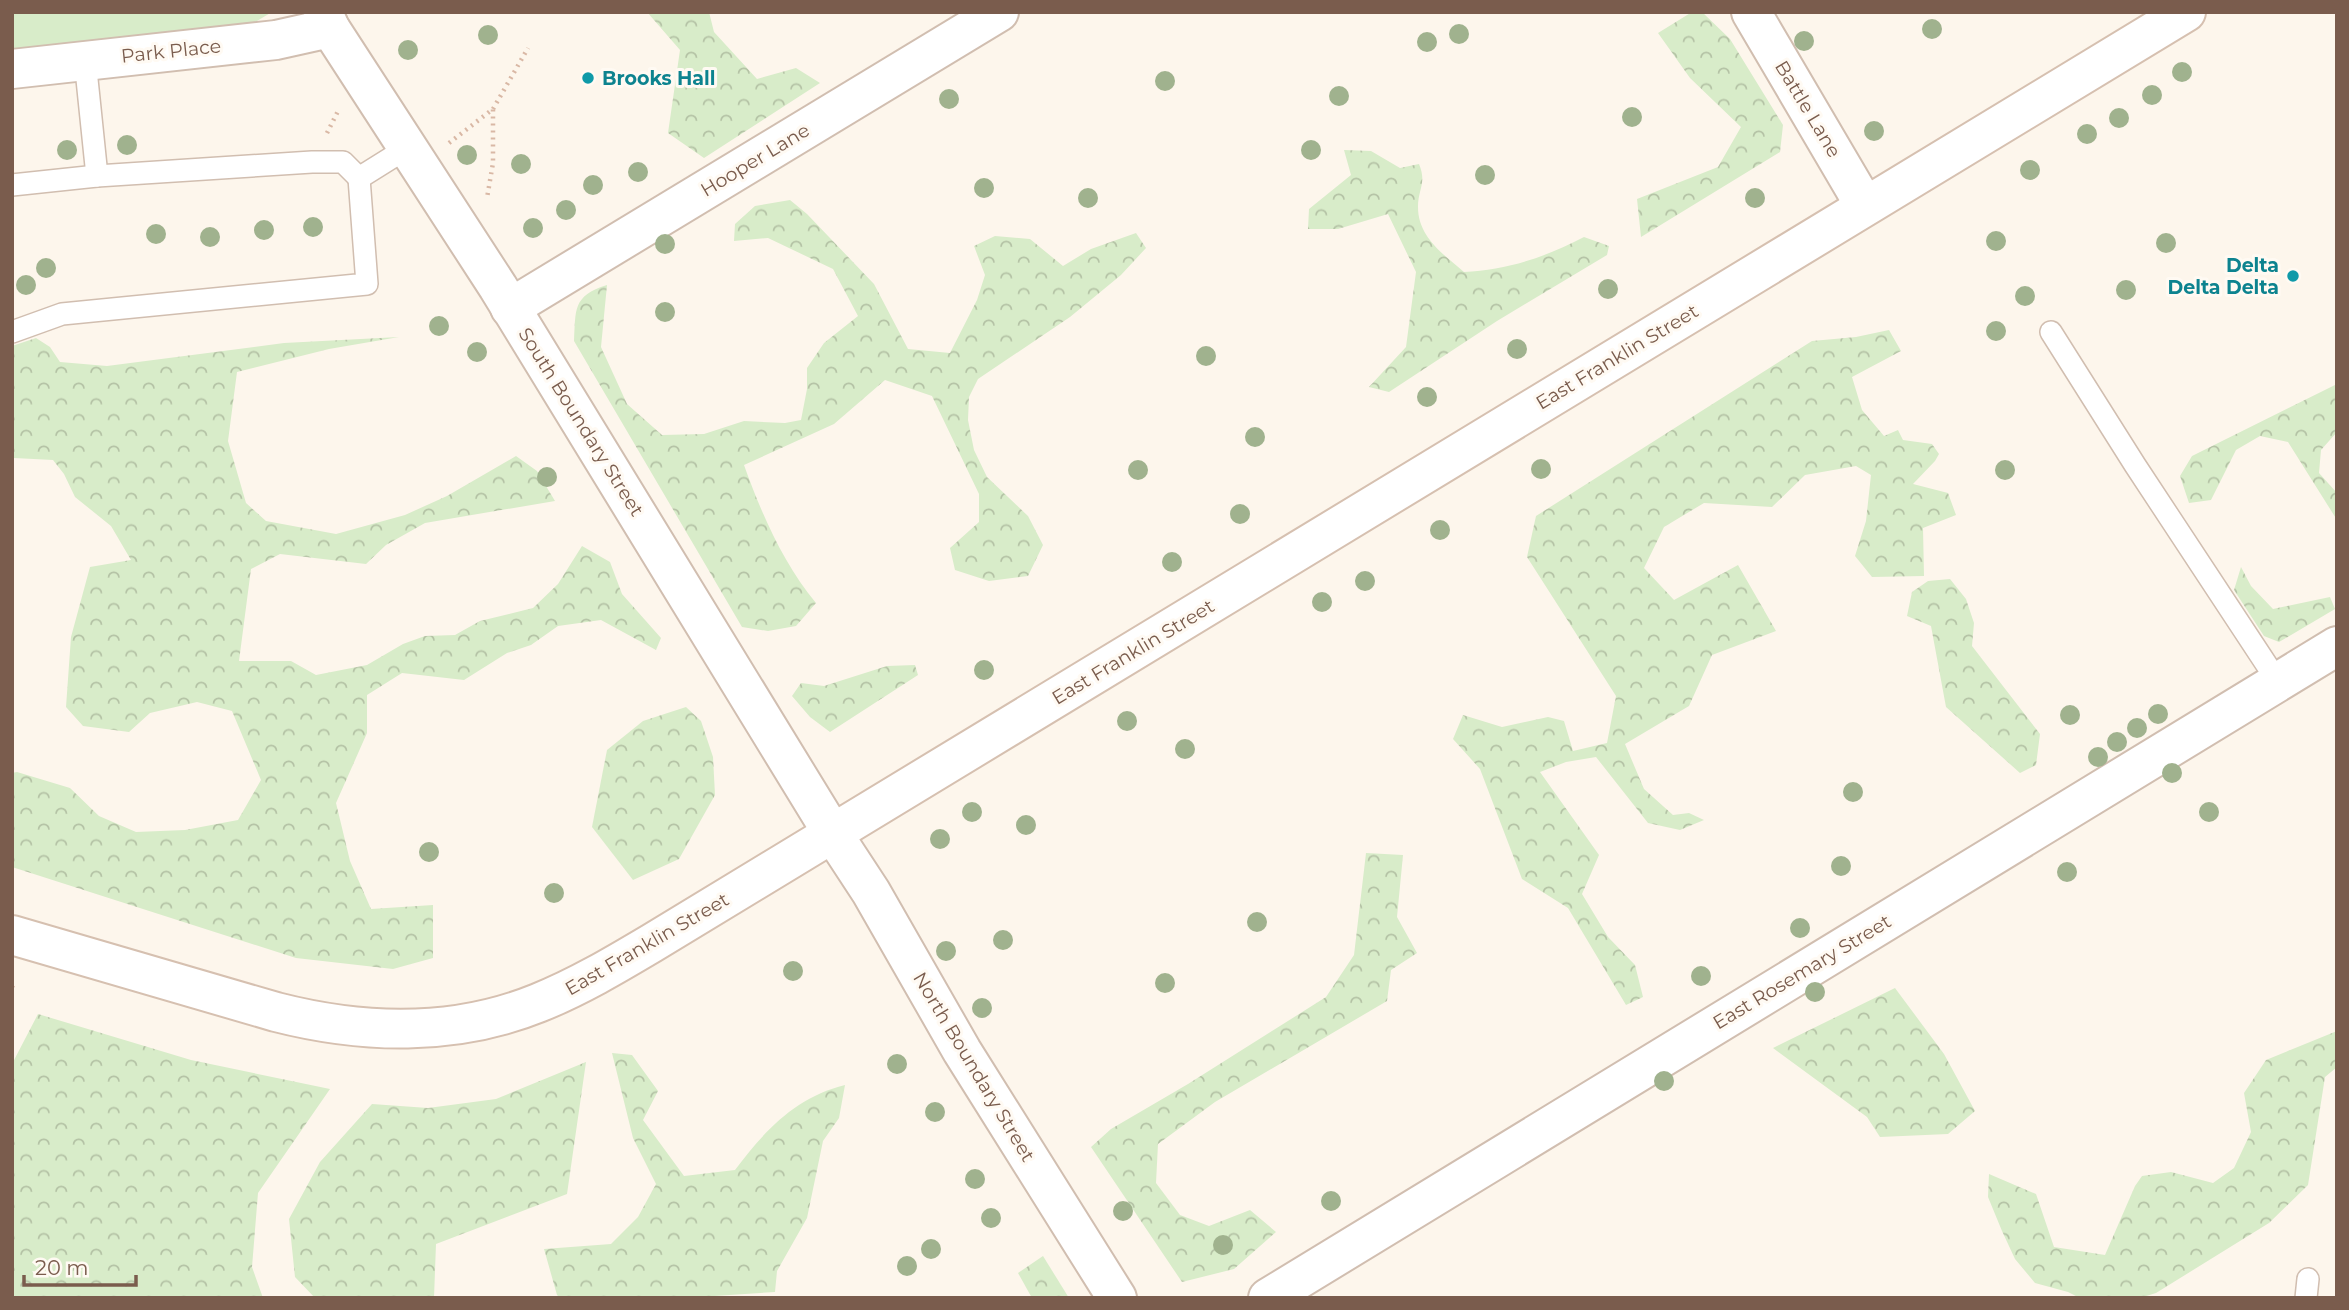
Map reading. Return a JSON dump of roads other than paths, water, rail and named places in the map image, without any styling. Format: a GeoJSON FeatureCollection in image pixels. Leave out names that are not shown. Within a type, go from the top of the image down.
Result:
{"type":"FeatureCollection","features":[{"type":"Feature","properties":{"kind":"street","name":"Hooper Lane"},"geometry":{"type":"LineString","coordinates":[[510,308],[999,12]]}},
{"type":"Feature","properties":{"kind":"street","name":"Battle Lane"},"geometry":{"type":"LineString","coordinates":[[1751,12],[1865,206]]}},
{"type":"Feature","properties":{"kind":"street","name":"East Franklin Street"},"geometry":{"type":"LineString","coordinates":[[12,935],[199,991],[316,1022],[353,1028],[436,1027],[505,1014],[567,990],[652,943],[833,834],[2186,12]]}},
{"type":"Feature","properties":{"kind":"street","name":"South Boundary Street"},"geometry":{"type":"LineString","coordinates":[[326,20],[510,308],[833,834]]}},
{"type":"Feature","properties":{"kind":"street","name":"Park Place"},"geometry":{"type":"LineString","coordinates":[[12,69],[276,40],[326,20]]}},
{"type":"Feature","properties":{"kind":"street","name":"East Rosemary Street"},"geometry":{"type":"LineString","coordinates":[[1268,1298],[2337,646]]}},
{"type":"Feature","properties":{"kind":"street","name":"North Boundary Street"},"geometry":{"type":"LineString","coordinates":[[833,834],[871,892],[962,1051],[1117,1298]]}},
{"type":"Feature","properties":{"kind":"lane"},"geometry":{"type":"LineString","coordinates":[[85,60],[97,176]]}},
{"type":"Feature","properties":{"kind":"lane"},"geometry":{"type":"LineString","coordinates":[[359,178],[407,148]]}},
{"type":"Feature","properties":{"kind":"lane"},"geometry":{"type":"LineString","coordinates":[[12,185],[97,176],[343,162],[359,178],[367,284],[62,314],[12,332]]}},
{"type":"Feature","properties":{"kind":"lane"},"geometry":{"type":"LineString","coordinates":[[2051,332],[2278,682]]}},
{"type":"Feature","properties":{"kind":"place","name":"Brooks Hall"},"geometry":{"type":"Point","coordinates":[588,78]}},
{"type":"Feature","properties":{"kind":"place","name":"Delta Delta Delta"},"geometry":{"type":"Point","coordinates":[2293,276]}}]}
